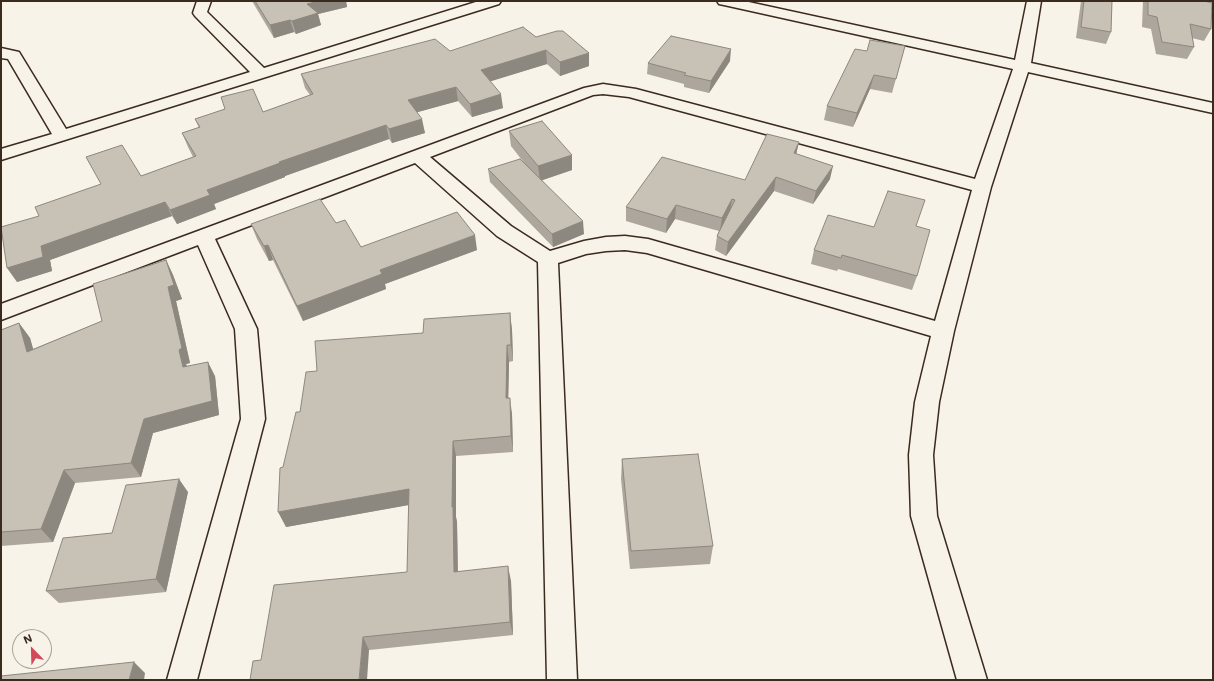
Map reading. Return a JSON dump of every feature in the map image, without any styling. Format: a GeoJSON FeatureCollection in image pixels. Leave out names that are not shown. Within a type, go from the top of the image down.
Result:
{"type":"FeatureCollection","features":[{"type":"Feature","properties":{"kind":"street"},"geometry":{"type":"LineString","coordinates":[[204,1],[200,13],[261,74]]}},
{"type":"Feature","properties":{"kind":"street"},"geometry":{"type":"LineString","coordinates":[[1,155],[494,1]]}},
{"type":"Feature","properties":{"kind":"street"},"geometry":{"type":"LineString","coordinates":[[724,1],[1213,108]]}},
{"type":"Feature","properties":{"kind":"street"},"geometry":{"type":"LineString","coordinates":[[972,680],[924,516],[921,455],[927,402],[942,331],[982,187],[1022,67],[1034,1]]}},
{"type":"Feature","properties":{"kind":"street"},"geometry":{"type":"LineString","coordinates":[[1197,1],[1213,4]]}},
{"type":"Feature","properties":{"kind":"street"},"geometry":{"type":"LineString","coordinates":[[1,53],[14,55],[62,136]]}},
{"type":"Feature","properties":{"kind":"street"},"geometry":{"type":"LineString","coordinates":[[1,312],[578,94],[590,91],[617,90],[982,187]]}},
{"type":"Feature","properties":{"kind":"street"},"geometry":{"type":"LineString","coordinates":[[416,155],[504,231],[548,259],[584,248],[606,244],[625,243],[648,246],[942,331]]}},
{"type":"Feature","properties":{"kind":"street"},"geometry":{"type":"LineString","coordinates":[[182,680],[253,419],[246,329],[204,236]]}},
{"type":"Feature","properties":{"kind":"street"},"geometry":{"type":"LineString","coordinates":[[548,259],[562,680]]}},
{"type":"Feature","properties":{"kind":"building"},"geometry":{"type":"Polygon","coordinates":[[[255,1],[319,1],[307,4],[318,13],[292,21],[290,20],[270,25],[255,1]]]}},
{"type":"Feature","properties":{"kind":"building"},"geometry":{"type":"Polygon","coordinates":[[[1084,1],[1112,1],[1111,32],[1081,27],[1084,1]]]}},
{"type":"Feature","properties":{"kind":"building"},"geometry":{"type":"Polygon","coordinates":[[[1148,1],[1204,1],[1212,3],[1211,29],[1190,24],[1194,47],[1162,42],[1157,17],[1148,15],[1148,1]]]}},
{"type":"Feature","properties":{"kind":"building"},"geometry":{"type":"Polygon","coordinates":[[[523,27],[536,37],[557,31],[563,31],[589,53],[560,62],[546,50],[481,70],[501,94],[470,104],[456,87],[408,100],[422,119],[389,129],[386,125],[279,162],[280,163],[207,190],[210,195],[170,210],[165,202],[41,246],[43,257],[7,268],[1,227],[39,216],[35,207],[101,184],[86,157],[122,145],[141,176],[196,156],[182,133],[200,127],[195,119],[225,109],[221,97],[253,89],[263,112],[313,94],[301,74],[435,39],[450,51],[523,27]]]}},
{"type":"Feature","properties":{"kind":"building"},"geometry":{"type":"Polygon","coordinates":[[[671,36],[731,49],[711,81],[684,75],[686,73],[648,63],[671,36]]]}},
{"type":"Feature","properties":{"kind":"building"},"geometry":{"type":"Polygon","coordinates":[[[870,40],[905,46],[896,79],[874,75],[857,113],[827,106],[855,49],[867,51],[870,40]]]}},
{"type":"Feature","properties":{"kind":"building"},"geometry":{"type":"Polygon","coordinates":[[[542,121],[572,155],[538,166],[509,131],[542,121]]]}},
{"type":"Feature","properties":{"kind":"building"},"geometry":{"type":"Polygon","coordinates":[[[767,134],[799,142],[794,153],[833,166],[816,191],[776,177],[728,242],[717,236],[735,200],[732,199],[722,218],[676,205],[667,219],[626,207],[662,157],[745,180],[767,134]]]}},
{"type":"Feature","properties":{"kind":"building"},"geometry":{"type":"Polygon","coordinates":[[[520,159],[583,221],[552,234],[488,169],[520,159]]]}},
{"type":"Feature","properties":{"kind":"building"},"geometry":{"type":"Polygon","coordinates":[[[888,191],[925,200],[916,226],[930,230],[917,276],[842,255],[841,258],[814,250],[828,215],[874,227],[888,191]]]}},
{"type":"Feature","properties":{"kind":"building"},"geometry":{"type":"Polygon","coordinates":[[[320,199],[336,223],[345,220],[361,247],[457,212],[475,235],[380,270],[382,274],[297,306],[268,245],[264,246],[251,224],[320,199]]]}},
{"type":"Feature","properties":{"kind":"building"},"geometry":{"type":"Polygon","coordinates":[[[166,260],[174,285],[168,287],[182,348],[179,350],[183,367],[208,362],[212,401],[144,419],[131,463],[64,470],[41,529],[1,532],[1,330],[19,323],[27,352],[102,321],[93,284],[166,260]]]}},
{"type":"Feature","properties":{"kind":"building"},"geometry":{"type":"Polygon","coordinates":[[[510,313],[511,345],[507,345],[506,398],[510,398],[511,436],[453,441],[452,507],[454,572],[508,566],[510,622],[363,637],[359,680],[250,680],[253,661],[261,660],[274,585],[407,572],[409,489],[278,512],[280,468],[283,467],[296,412],[300,412],[306,372],[317,371],[315,341],[423,333],[424,319],[510,313]]]}},
{"type":"Feature","properties":{"kind":"building"},"geometry":{"type":"Polygon","coordinates":[[[698,454],[713,546],[631,551],[622,459],[698,454]]]}},
{"type":"Feature","properties":{"kind":"building"},"geometry":{"type":"Polygon","coordinates":[[[179,479],[156,579],[46,591],[63,538],[112,533],[126,485],[179,479]]]}},
{"type":"Feature","properties":{"kind":"building"},"geometry":{"type":"Polygon","coordinates":[[[134,662],[129,680],[1,680],[1,676],[134,662]]]}}]}
